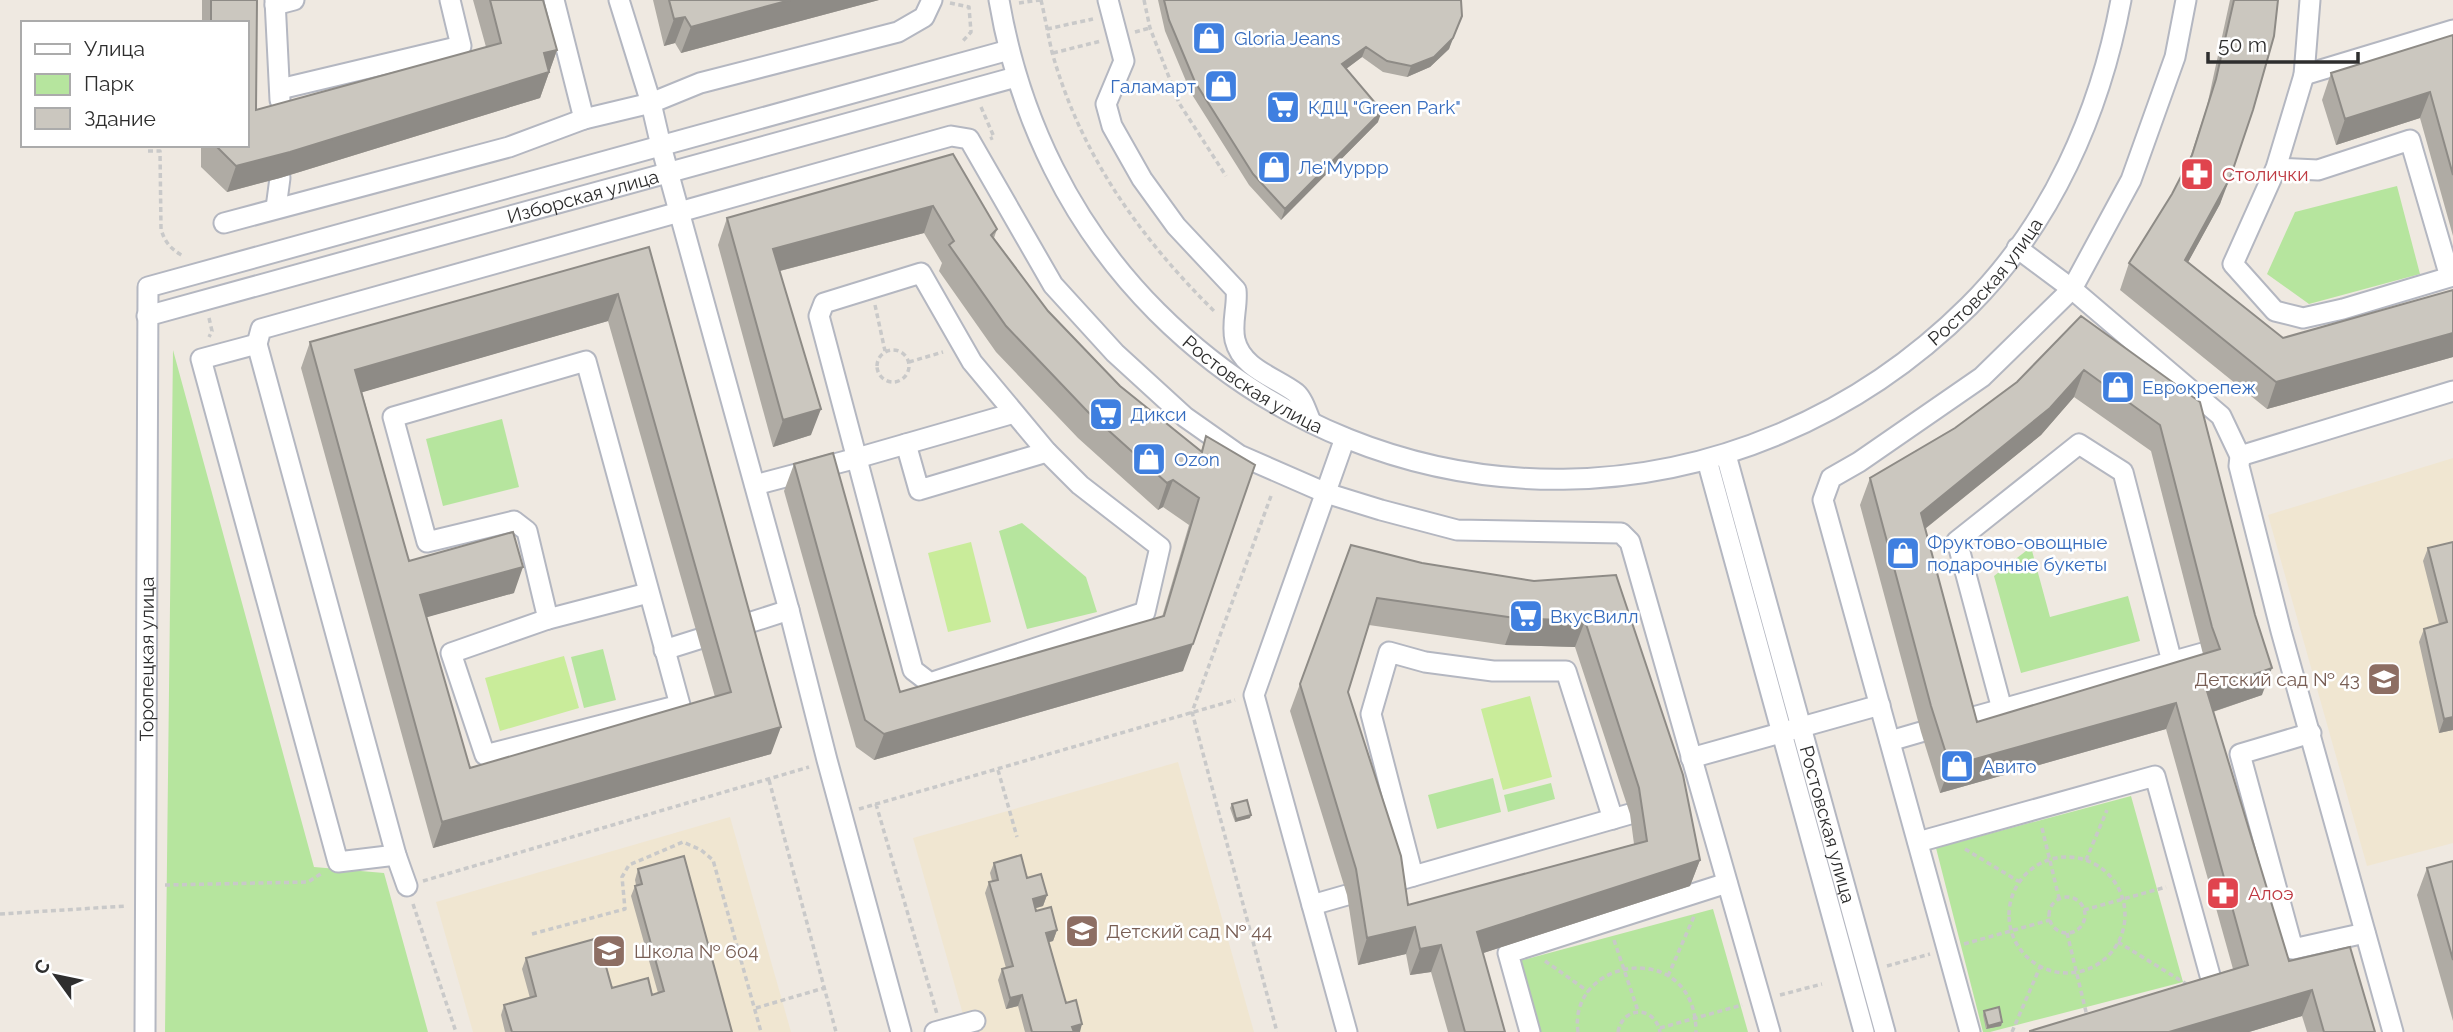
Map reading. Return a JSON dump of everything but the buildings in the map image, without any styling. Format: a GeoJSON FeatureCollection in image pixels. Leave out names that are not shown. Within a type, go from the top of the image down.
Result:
{"type":"FeatureCollection","features":[{"type":"Feature","properties":{"kind":"street"},"geometry":{"type":"LineString","coordinates":[[280,89],[461,46],[450,0]]}},
{"type":"Feature","properties":{"kind":"street"},"geometry":{"type":"LineString","coordinates":[[554,0],[584,119]]}},
{"type":"Feature","properties":{"kind":"street"},"geometry":{"type":"LineString","coordinates":[[620,0],[651,103],[901,1032]]}},
{"type":"Feature","properties":{"kind":"street","name":"Ростовская улица"},"geometry":{"type":"LineString","coordinates":[[999,0],[1016,77],[1033,124],[1073,203],[1108,256],[1140,295],[1214,363],[1274,403],[1345,438],[1416,461],[1488,475],[1562,480],[1636,475],[1726,455],[1794,429],[1858,395],[1917,353],[1971,304],[2017,248],[2057,186],[2089,119],[2112,48],[2121,0]]}},
{"type":"Feature","properties":{"kind":"street"},"geometry":{"type":"LineString","coordinates":[[1108,0],[1124,61],[1106,104],[1112,126],[1142,178],[1176,226],[1236,290],[1238,304],[1235,338],[1241,355],[1270,379],[1298,394],[1311,422]]}},
{"type":"Feature","properties":{"kind":"street"},"geometry":{"type":"LineString","coordinates":[[1970,1032],[1823,500],[1831,478],[1859,462],[1982,377],[2072,289],[2131,180],[2175,57],[2186,0]]}},
{"type":"Feature","properties":{"kind":"street"},"geometry":{"type":"LineString","coordinates":[[2276,168],[2318,170],[2410,140],[2450,277],[2303,318],[2275,311],[2233,264],[2276,168],[2304,75],[2311,0]]}},
{"type":"Feature","properties":{"kind":"street"},"geometry":{"type":"LineString","coordinates":[[224,223],[509,147],[584,119],[651,103],[700,83],[898,32],[924,17],[940,1]]}},
{"type":"Feature","properties":{"kind":"street"},"geometry":{"type":"LineString","coordinates":[[280,116],[281,2]]}},
{"type":"Feature","properties":{"kind":"street"},"geometry":{"type":"LineString","coordinates":[[2304,75],[2453,30]]}},
{"type":"Feature","properties":{"kind":"street","name":"Изборская улица"},"geometry":{"type":"LineString","coordinates":[[148,287],[1009,50]]}},
{"type":"Feature","properties":{"kind":"street","name":"Изборская улица"},"geometry":{"type":"LineString","coordinates":[[147,316],[1016,77]]}},
{"type":"Feature","properties":{"kind":"street"},"geometry":{"type":"LineString","coordinates":[[407,886],[396,855],[257,344],[261,329],[951,136],[969,139],[1053,285],[1115,353],[1185,417],[1239,455],[1326,493],[1457,530],[1621,533],[1630,542],[1691,758],[1692,797],[1727,883],[1770,1032]]}},
{"type":"Feature","properties":{"kind":"street"},"geometry":{"type":"LineString","coordinates":[[276,208],[280,178]]}},
{"type":"Feature","properties":{"kind":"street"},"geometry":{"type":"LineString","coordinates":[[2017,248],[2072,289],[2221,416],[2240,457],[2239,466],[2281,631],[2393,1032]]}},
{"type":"Feature","properties":{"kind":"street"},"geometry":{"type":"LineString","coordinates":[[921,273],[972,362],[1047,452],[1080,485],[1160,547],[1145,612],[930,683],[913,670],[819,316],[824,303],[871,288],[921,273]]}},
{"type":"Feature","properties":{"kind":"street","name":"Торопецкая улица"},"geometry":{"type":"LineString","coordinates":[[145,1032],[148,287]]}},
{"type":"Feature","properties":{"kind":"street"},"geometry":{"type":"LineString","coordinates":[[257,344],[201,359],[338,862],[396,855]]}},
{"type":"Feature","properties":{"kind":"street"},"geometry":{"type":"LineString","coordinates":[[548,620],[527,531],[514,522],[428,542],[393,417],[586,361],[680,705],[485,755],[451,653],[548,620],[648,593]]}},
{"type":"Feature","properties":{"kind":"street"},"geometry":{"type":"LineString","coordinates":[[2240,457],[2453,391]]}},
{"type":"Feature","properties":{"kind":"street"},"geometry":{"type":"LineString","coordinates":[[755,485],[1014,413]]}},
{"type":"Feature","properties":{"kind":"street"},"geometry":{"type":"LineString","coordinates":[[1345,438],[1254,695],[1347,1032]]}},
{"type":"Feature","properties":{"kind":"street"},"geometry":{"type":"LineString","coordinates":[[906,444],[919,490],[1047,452]]}},
{"type":"Feature","properties":{"kind":"street"},"geometry":{"type":"LineString","coordinates":[[2002,709],[1957,541],[2079,444],[2123,472],[2172,662]]}},
{"type":"Feature","properties":{"kind":"street","name":"Ростовская улица"},"geometry":{"type":"LineString","coordinates":[[1726,455],[1885,1032]]}},
{"type":"Feature","properties":{"kind":"street","name":"Ростовская улица"},"geometry":{"type":"LineString","coordinates":[[1707,460],[1864,1032]]}},
{"type":"Feature","properties":{"kind":"street"},"geometry":{"type":"LineString","coordinates":[[736,627],[789,610]]}},
{"type":"Feature","properties":{"kind":"street"},"geometry":{"type":"LineString","coordinates":[[2257,638],[2281,631]]}},
{"type":"Feature","properties":{"kind":"street"},"geometry":{"type":"LineString","coordinates":[[664,650],[699,639]]}},
{"type":"Feature","properties":{"kind":"street"},"geometry":{"type":"LineString","coordinates":[[1392,882],[1413,876],[1621,816],[1566,671],[1493,671],[1425,662],[1389,652],[1371,714],[1413,876]]}},
{"type":"Feature","properties":{"kind":"street"},"geometry":{"type":"LineString","coordinates":[[1959,722],[2203,653]]}},
{"type":"Feature","properties":{"kind":"street"},"geometry":{"type":"LineString","coordinates":[[1691,758],[1880,705]]}},
{"type":"Feature","properties":{"kind":"street"},"geometry":{"type":"LineString","coordinates":[[1890,741],[1921,732]]}},
{"type":"Feature","properties":{"kind":"street"},"geometry":{"type":"LineString","coordinates":[[2311,733],[2240,754],[2292,949],[2365,933]]}},
{"type":"Feature","properties":{"kind":"street"},"geometry":{"type":"LineString","coordinates":[[1918,842],[2155,776],[2214,989],[2195,995]]}},
{"type":"Feature","properties":{"kind":"street"},"geometry":{"type":"LineString","coordinates":[[1530,1032],[1508,953],[1727,883]]}},
{"type":"Feature","properties":{"kind":"street"},"geometry":{"type":"LineString","coordinates":[[1312,905],[1347,895]]}},
{"type":"Feature","properties":{"kind":"street"},"geometry":{"type":"LineString","coordinates":[[939,1031],[975,1021]]}},
{"type":"Feature","properties":{"kind":"path"},"geometry":{"type":"LineString","coordinates":[[1144,0],[1150,28],[1179,103],[1226,176]]}},
{"type":"Feature","properties":{"kind":"path"},"geometry":{"type":"LineString","coordinates":[[940,1],[969,7],[971,32],[953,48]]}},
{"type":"Feature","properties":{"kind":"path"},"geometry":{"type":"LineString","coordinates":[[148,151],[160,151],[160,229],[164,240],[171,249],[195,262],[198,273]]}},
{"type":"Feature","properties":{"kind":"path"},"geometry":{"type":"LineString","coordinates":[[871,288],[885,351]]}},
{"type":"Feature","properties":{"kind":"path"},"geometry":{"type":"LineString","coordinates":[[201,359],[212,331],[205,300]]}},
{"type":"Feature","properties":{"kind":"path"},"geometry":{"type":"LineString","coordinates":[[909,362],[962,346]]}},
{"type":"Feature","properties":{"kind":"path"},"geometry":{"type":"LineString","coordinates":[[898,350],[905,355],[909,362],[904,378],[896,382],[880,377],[877,360],[885,351],[898,350]]}},
{"type":"Feature","properties":{"kind":"path"},"geometry":{"type":"LineString","coordinates":[[1271,496],[1192,712],[1277,1032]]}},
{"type":"Feature","properties":{"kind":"path"},"geometry":{"type":"LineString","coordinates":[[842,814],[1254,695]]}},
{"type":"Feature","properties":{"kind":"path"},"geometry":{"type":"LineString","coordinates":[[456,1032],[407,886],[769,780],[827,760]]}},
{"type":"Feature","properties":{"kind":"path"},"geometry":{"type":"LineString","coordinates":[[998,770],[1017,837]]}},
{"type":"Feature","properties":{"kind":"path"},"geometry":{"type":"LineString","coordinates":[[769,780],[836,1032]]}},
{"type":"Feature","properties":{"kind":"path"},"geometry":{"type":"LineString","coordinates":[[2086,860],[2118,786]]}},
{"type":"Feature","properties":{"kind":"path"},"geometry":{"type":"LineString","coordinates":[[876,804],[939,1031]]}},
{"type":"Feature","properties":{"kind":"path"},"geometry":{"type":"LineString","coordinates":[[2037,809],[2059,899]]}},
{"type":"Feature","properties":{"kind":"path"},"geometry":{"type":"LineString","coordinates":[[1942,835],[2018,882]]}},
{"type":"Feature","properties":{"kind":"path"},"geometry":{"type":"LineString","coordinates":[[532,934],[625,909],[622,877],[629,865],[683,842],[701,850],[712,859],[761,1032]]}},
{"type":"Feature","properties":{"kind":"path"},"geometry":{"type":"LineString","coordinates":[[2070,856],[2086,860],[2099,866],[2110,876],[2123,899],[2126,918],[2118,942],[2106,959],[2094,967],[2064,974],[2040,967],[2023,954],[2011,931],[2008,912],[2011,897],[2018,882],[2028,871],[2049,859],[2070,856]]}},
{"type":"Feature","properties":{"kind":"path"},"geometry":{"type":"LineString","coordinates":[[0,914],[128,906],[147,885],[309,882],[338,862]]}},
{"type":"Feature","properties":{"kind":"path"},"geometry":{"type":"LineString","coordinates":[[2084,910],[2184,882]]}},
{"type":"Feature","properties":{"kind":"path"},"geometry":{"type":"LineString","coordinates":[[1668,976],[1706,890]]}},
{"type":"Feature","properties":{"kind":"path"},"geometry":{"type":"LineString","coordinates":[[2073,898],[2084,910],[2082,925],[2075,931],[2067,933],[2057,930],[2050,920],[2050,909],[2059,899],[2073,898]]}},
{"type":"Feature","properties":{"kind":"path"},"geometry":{"type":"LineString","coordinates":[[1887,966],[2050,920]]}},
{"type":"Feature","properties":{"kind":"path"},"geometry":{"type":"LineString","coordinates":[[1609,921],[1638,1011]]}},
{"type":"Feature","properties":{"kind":"path"},"geometry":{"type":"LineString","coordinates":[[2067,933],[2089,1025]]}},
{"type":"Feature","properties":{"kind":"path"},"geometry":{"type":"LineString","coordinates":[[2118,942],[2195,995]]}},
{"type":"Feature","properties":{"kind":"path"},"geometry":{"type":"LineString","coordinates":[[1526,947],[1588,992]]}},
{"type":"Feature","properties":{"kind":"path"},"geometry":{"type":"LineString","coordinates":[[1578,1032],[1580,1007],[1588,992],[1605,976],[1623,969],[1643,967],[1668,976],[1680,985],[1691,1001],[1696,1018],[1696,1032]]}},
{"type":"Feature","properties":{"kind":"path"},"geometry":{"type":"LineString","coordinates":[[2012,1032],[2040,967]]}},
{"type":"Feature","properties":{"kind":"path"},"geometry":{"type":"LineString","coordinates":[[755,1008],[824,988]]}},
{"type":"Feature","properties":{"kind":"path"},"geometry":{"type":"LineString","coordinates":[[1618,1032],[1621,1021],[1638,1011],[1655,1018],[1660,1032]]}},
{"type":"Feature","properties":{"kind":"shaded area","name":"Детский сад № 43"},"geometry":{"type":"Polygon","coordinates":[[[2453,458],[2453,843],[2367,866],[2268,515],[2453,458]]]}},
{"type":"Feature","properties":{"kind":"shaded area","name":"Детский сад № 44"},"geometry":{"type":"Polygon","coordinates":[[[1178,762],[1254,1032],[968,1032],[913,838],[1178,762]]]}},
{"type":"Feature","properties":{"kind":"shaded area","name":"Школа № 604"},"geometry":{"type":"Polygon","coordinates":[[[730,817],[791,1032],[473,1032],[436,902],[730,817]]]}},
{"type":"Feature","properties":{"kind":"green space"},"geometry":{"type":"Polygon","coordinates":[[[2397,186],[2420,274],[2309,304],[2267,274],[2295,212],[2397,186]]]}},
{"type":"Feature","properties":{"kind":"green space"},"geometry":{"type":"Polygon","coordinates":[[[173,350],[314,867],[384,873],[428,1032],[165,1032],[173,350]]]}},
{"type":"Feature","properties":{"kind":"green space"},"geometry":{"type":"Polygon","coordinates":[[[502,419],[519,487],[443,506],[426,439],[502,419]]]}},
{"type":"Feature","properties":{"kind":"green space"},"geometry":{"type":"Polygon","coordinates":[[[1022,523],[1086,577],[1097,612],[1027,629],[999,531],[1022,523]]]}},
{"type":"Feature","properties":{"kind":"green space"},"geometry":{"type":"Polygon","coordinates":[[[971,542],[991,622],[948,632],[928,553],[971,542]]]}},
{"type":"Feature","properties":{"kind":"green space"},"geometry":{"type":"Polygon","coordinates":[[[2031,547],[2050,617],[2128,596],[2140,641],[2021,673],[1994,576],[2031,547]]]}},
{"type":"Feature","properties":{"kind":"green space"},"geometry":{"type":"Polygon","coordinates":[[[603,649],[616,700],[584,708],[571,657],[603,649]]]}},
{"type":"Feature","properties":{"kind":"green space"},"geometry":{"type":"Polygon","coordinates":[[[564,656],[579,708],[500,731],[485,678],[564,656]]]}},
{"type":"Feature","properties":{"kind":"green space"},"geometry":{"type":"Polygon","coordinates":[[[1530,696],[1552,777],[1503,790],[1481,709],[1530,696]]]}},
{"type":"Feature","properties":{"kind":"green space"},"geometry":{"type":"Polygon","coordinates":[[[1493,778],[1501,812],[1437,829],[1428,795],[1493,778]]]}},
{"type":"Feature","properties":{"kind":"green space"},"geometry":{"type":"Polygon","coordinates":[[[1551,783],[1555,799],[1508,812],[1504,795],[1551,783]]]}},
{"type":"Feature","properties":{"kind":"green space"},"geometry":{"type":"Polygon","coordinates":[[[2131,796],[2183,982],[1983,1032],[1936,848],[2131,796]]]}},
{"type":"Feature","properties":{"kind":"green space"},"geometry":{"type":"Polygon","coordinates":[[[1713,909],[1748,1032],[1536,1032],[1519,961],[1713,909]]]}},
{"type":"Feature","properties":{"kind":"place","name":"Gloria Jeans"},"geometry":{"type":"Point","coordinates":[1209,38]}},
{"type":"Feature","properties":{"kind":"place","name":"Галамарт"},"geometry":{"type":"Point","coordinates":[1221,86]}},
{"type":"Feature","properties":{"kind":"place","name":"КДЦ \"Green Park\""},"geometry":{"type":"Point","coordinates":[1283,107]}},
{"type":"Feature","properties":{"kind":"place","name":"Ле'Муррр"},"geometry":{"type":"Point","coordinates":[1274,167]}},
{"type":"Feature","properties":{"kind":"place","name":"Столички"},"geometry":{"type":"Point","coordinates":[2197,174]}},
{"type":"Feature","properties":{"kind":"place","name":"Еврокрепеж"},"geometry":{"type":"Point","coordinates":[2118,387]}},
{"type":"Feature","properties":{"kind":"place","name":"Дикси"},"geometry":{"type":"Point","coordinates":[1106,414]}},
{"type":"Feature","properties":{"kind":"place","name":"Ozon"},"geometry":{"type":"Point","coordinates":[1149,459]}},
{"type":"Feature","properties":{"kind":"place","name":"Фруктово-овощные подарочные букеты"},"geometry":{"type":"Point","coordinates":[1903,553]}},
{"type":"Feature","properties":{"kind":"place","name":"ВкусВилл"},"geometry":{"type":"Point","coordinates":[1526,616]}},
{"type":"Feature","properties":{"kind":"place","name":"Детский сад № 43"},"geometry":{"type":"Point","coordinates":[2384,679]}},
{"type":"Feature","properties":{"kind":"place","name":"Авито"},"geometry":{"type":"Point","coordinates":[1957,766]}},
{"type":"Feature","properties":{"kind":"place","name":"Алоэ"},"geometry":{"type":"Point","coordinates":[2223,893]}},
{"type":"Feature","properties":{"kind":"place","name":"Детский сад № 44"},"geometry":{"type":"Point","coordinates":[1082,931]}},
{"type":"Feature","properties":{"kind":"place","name":"Школа № 604"},"geometry":{"type":"Point","coordinates":[609,951]}}]}
